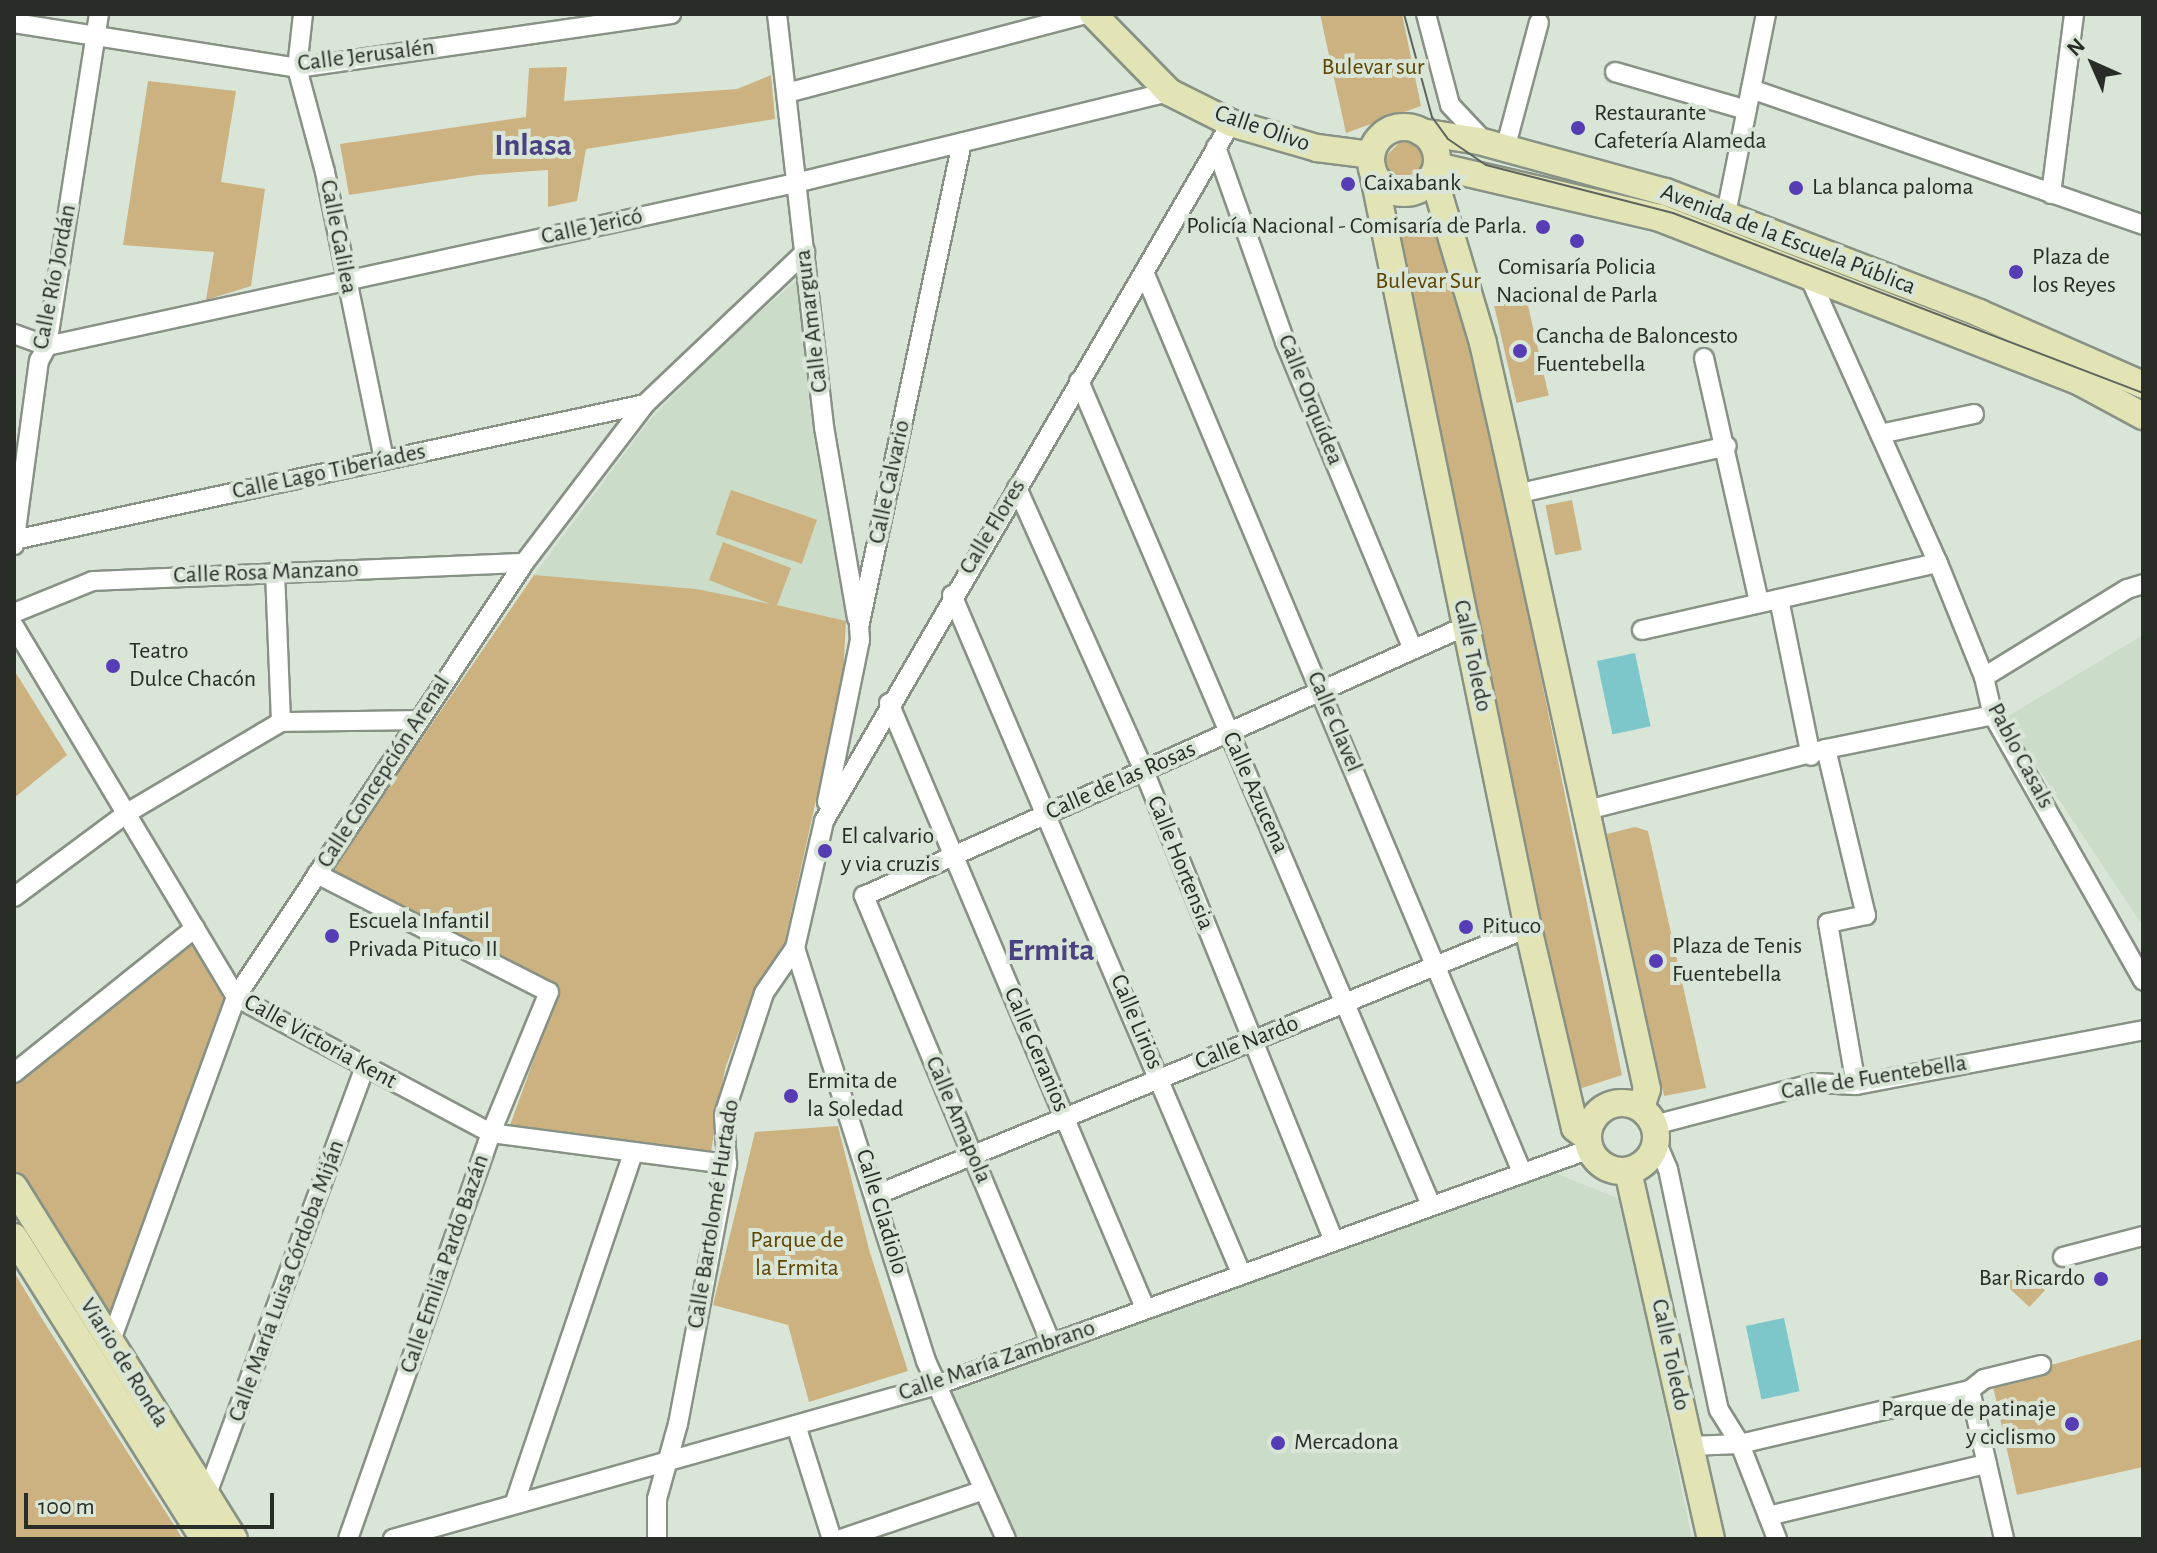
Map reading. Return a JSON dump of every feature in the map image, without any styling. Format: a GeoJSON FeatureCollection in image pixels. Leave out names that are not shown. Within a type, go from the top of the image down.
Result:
{"type":"FeatureCollection","features":[{"type":"Feature","properties":{"kind":"street","name":"Calle Río Jordán"},"geometry":{"type":"LineString","coordinates":[[14,542],[39,361],[47,346],[99,14]]}},
{"type":"Feature","properties":{"kind":"street","name":"Calle Galilea"},"geometry":{"type":"LineString","coordinates":[[303,14],[297,68],[384,460]]}},
{"type":"Feature","properties":{"kind":"street","name":"Calle Jerusalén"},"geometry":{"type":"LineString","coordinates":[[14,23],[297,68],[671,14]]}},
{"type":"Feature","properties":{"kind":"street","name":"Calle Amargura"},"geometry":{"type":"LineString","coordinates":[[777,14],[824,427],[859,627]]}},
{"type":"Feature","properties":{"kind":"street"},"geometry":{"type":"LineString","coordinates":[[787,93],[1086,14]]}},
{"type":"Feature","properties":{"kind":"street","name":"Calle Olivo"},"geometry":{"type":"LineString","coordinates":[[1093,14],[1169,92],[1231,123],[1372,161]]}},
{"type":"Feature","properties":{"kind":"street"},"geometry":{"type":"LineString","coordinates":[[1426,14],[1450,105],[1497,146],[1539,22]]}},
{"type":"Feature","properties":{"kind":"street"},"geometry":{"type":"LineString","coordinates":[[1726,214],[1766,14]]}},
{"type":"Feature","properties":{"kind":"street"},"geometry":{"type":"LineString","coordinates":[[2051,194],[2074,14]]}},
{"type":"Feature","properties":{"kind":"street"},"geometry":{"type":"LineString","coordinates":[[1615,72],[1747,110]]}},
{"type":"Feature","properties":{"kind":"street"},"geometry":{"type":"LineString","coordinates":[[1751,89],[2143,225]]}},
{"type":"Feature","properties":{"kind":"street","name":"Calle Jericó"},"geometry":{"type":"LineString","coordinates":[[47,346],[795,183],[1169,92]]}},
{"type":"Feature","properties":{"kind":"street","name":"Calle Flores"},"geometry":{"type":"LineString","coordinates":[[795,948],[824,821],[889,703],[1231,123]]}},
{"type":"Feature","properties":{"kind":"street"},"geometry":{"type":"LineString","coordinates":[[1435,171],[1418,190],[1399,192],[1384,186],[1372,161],[1391,130],[1421,132],[1436,149],[1435,171],[1483,343],[1647,1089],[1651,1125],[1651,1155],[1628,1171],[1605,1167],[1589,1143],[1599,1111],[1612,1104],[1651,1125],[1668,1169],[1719,1410],[1740,1444],[1777,1539]]}},
{"type":"Feature","properties":{"kind":"street","name":"Avenida de la Escuela Pública"},"geometry":{"type":"LineString","coordinates":[[1421,132],[1593,169],[1726,214],[2023,331],[2143,385]]}},
{"type":"Feature","properties":{"kind":"street","name":"Calle Calvario"},"geometry":{"type":"LineString","coordinates":[[824,821],[860,640],[859,627],[962,143]]}},
{"type":"Feature","properties":{"kind":"street","name":"Calle Orquídea"},"geometry":{"type":"LineString","coordinates":[[1216,147],[1285,342],[1413,649]]}},
{"type":"Feature","properties":{"kind":"street","name":"Calle Toledo"},"geometry":{"type":"LineString","coordinates":[[1372,161],[1528,928],[1575,1128],[1589,1143]]}},
{"type":"Feature","properties":{"kind":"street","name":"Avenida de la Escuela Pública"},"geometry":{"type":"LineString","coordinates":[[1435,171],[1660,218],[2078,381],[2143,416]]}},
{"type":"Feature","properties":{"kind":"street","name":"Calle Concepción Arenal"},"geometry":{"type":"LineString","coordinates":[[96,1371],[100,1353],[112,1343],[236,997],[524,563],[645,404],[805,252]]}},
{"type":"Feature","properties":{"kind":"street","name":"Calle Clavel"},"geometry":{"type":"LineString","coordinates":[[1144,272],[1522,1172]]}},
{"type":"Feature","properties":{"kind":"street","name":"Pablo Casals"},"geometry":{"type":"LineString","coordinates":[[1808,274],[1938,563],[1984,677],[1993,715],[2143,980]]}},
{"type":"Feature","properties":{"kind":"street"},"geometry":{"type":"LineString","coordinates":[[14,334],[47,346]]}},
{"type":"Feature","properties":{"kind":"street"},"geometry":{"type":"LineString","coordinates":[[1704,358],[1767,602],[1818,752],[1866,915],[1828,923],[1856,1085]]}},
{"type":"Feature","properties":{"kind":"street","name":"Calle Azucena"},"geometry":{"type":"LineString","coordinates":[[1079,381],[1431,1205]]}},
{"type":"Feature","properties":{"kind":"street","name":"Calle Lago Tiberíades"},"geometry":{"type":"LineString","coordinates":[[14,542],[645,404]]}},
{"type":"Feature","properties":{"kind":"street"},"geometry":{"type":"LineString","coordinates":[[1880,434],[1974,414]]}},
{"type":"Feature","properties":{"kind":"street"},"geometry":{"type":"LineString","coordinates":[[1516,494],[1727,446]]}},
{"type":"Feature","properties":{"kind":"street","name":"Calle Hortensia"},"geometry":{"type":"LineString","coordinates":[[1017,488],[1144,771],[1334,1241]]}},
{"type":"Feature","properties":{"kind":"street","name":"Calle Rosa Manzano"},"geometry":{"type":"LineString","coordinates":[[14,613],[93,581],[524,563]]}},
{"type":"Feature","properties":{"kind":"street"},"geometry":{"type":"LineString","coordinates":[[1642,630],[1938,563]]}},
{"type":"Feature","properties":{"kind":"street"},"geometry":{"type":"LineString","coordinates":[[275,572],[281,722]]}},
{"type":"Feature","properties":{"kind":"street"},"geometry":{"type":"LineString","coordinates":[[1984,677],[2127,589],[2143,584]]}},
{"type":"Feature","properties":{"kind":"street","name":"Calle Lirios"},"geometry":{"type":"LineString","coordinates":[[952,595],[1048,814],[1241,1273]]}},
{"type":"Feature","properties":{"kind":"street","name":"Calle Victoria Kent"},"geometry":{"type":"LineString","coordinates":[[14,626],[236,997],[491,1133],[727,1164]]}},
{"type":"Feature","properties":{"kind":"street","name":"Calle de las Rosas"},"geometry":{"type":"LineString","coordinates":[[864,896],[1466,626]]}},
{"type":"Feature","properties":{"kind":"street","name":"Calle Geranios"},"geometry":{"type":"LineString","coordinates":[[889,703],[1145,1308]]}},
{"type":"Feature","properties":{"kind":"street"},"geometry":{"type":"LineString","coordinates":[[1587,810],[1818,752],[1993,715]]}},
{"type":"Feature","properties":{"kind":"street"},"geometry":{"type":"LineString","coordinates":[[14,897],[127,813],[281,722],[417,720]]}},
{"type":"Feature","properties":{"kind":"street","name":"Calle Emilia Pardo Bazán"},"geometry":{"type":"LineString","coordinates":[[317,874],[549,992],[491,1133],[348,1539]]}},
{"type":"Feature","properties":{"kind":"street","name":"Calle Amapola"},"geometry":{"type":"LineString","coordinates":[[864,896],[1051,1343]]}},
{"type":"Feature","properties":{"kind":"street"},"geometry":{"type":"LineString","coordinates":[[14,1073],[195,928]]}},
{"type":"Feature","properties":{"kind":"street","name":"Calle Nardo"},"geometry":{"type":"LineString","coordinates":[[876,1195],[1528,928]]}},
{"type":"Feature","properties":{"kind":"street","name":"Calle Bartolomé Hurtado"},"geometry":{"type":"LineString","coordinates":[[657,1539],[657,1499],[667,1463],[727,1164],[724,1115],[764,993],[795,948]]}},
{"type":"Feature","properties":{"kind":"street","name":"Calle Gladiolo"},"geometry":{"type":"LineString","coordinates":[[795,948],[937,1385],[1006,1539]]}},
{"type":"Feature","properties":{"kind":"street"},"geometry":{"type":"LineString","coordinates":[[2143,1022],[2143,1031]]}},
{"type":"Feature","properties":{"kind":"street","name":"Calle de Fuentebella"},"geometry":{"type":"LineString","coordinates":[[1651,1125],[1815,1083],[1856,1085],[2143,1031]]}},
{"type":"Feature","properties":{"kind":"street","name":"Calle María Luisa Córdoba Miján"},"geometry":{"type":"LineString","coordinates":[[207,1494],[365,1068]]}},
{"type":"Feature","properties":{"kind":"street","name":"Calle María Zambrano"},"geometry":{"type":"LineString","coordinates":[[393,1539],[937,1385],[1522,1172],[1589,1143]]}},
{"type":"Feature","properties":{"kind":"street"},"geometry":{"type":"LineString","coordinates":[[515,1502],[633,1153]]}},
{"type":"Feature","properties":{"kind":"street","name":"Calle Toledo"},"geometry":{"type":"LineString","coordinates":[[1628,1171],[1711,1539]]}},
{"type":"Feature","properties":{"kind":"street","name":"Viario de Ronda"},"geometry":{"type":"LineString","coordinates":[[14,1187],[234,1539]]}},
{"type":"Feature","properties":{"kind":"street"},"geometry":{"type":"LineString","coordinates":[[2063,1257],[2143,1236]]}},
{"type":"Feature","properties":{"kind":"street","name":"Viario de Ronda"},"geometry":{"type":"LineString","coordinates":[[14,1237],[204,1539]]}},
{"type":"Feature","properties":{"kind":"street"},"geometry":{"type":"LineString","coordinates":[[1690,1446],[1740,1444],[1970,1390],[1984,1379],[2041,1365]]}},
{"type":"Feature","properties":{"kind":"street"},"geometry":{"type":"LineString","coordinates":[[1970,1390],[2004,1539]]}},
{"type":"Feature","properties":{"kind":"street"},"geometry":{"type":"LineString","coordinates":[[796,1425],[832,1539]]}},
{"type":"Feature","properties":{"kind":"street"},"geometry":{"type":"LineString","coordinates":[[1768,1516],[1987,1464]]}},
{"type":"Feature","properties":{"kind":"street"},"geometry":{"type":"LineString","coordinates":[[841,1539],[984,1490]]}},
{"type":"Feature","properties":{"kind":"shaded area"},"geometry":{"type":"Polygon","coordinates":[[[797,280],[812,426],[846,621],[776,605],[534,575],[648,422],[717,349],[797,280]]]}},
{"type":"Feature","properties":{"kind":"shaded area"},"geometry":{"type":"Polygon","coordinates":[[[2143,635],[2143,926],[2005,718],[2143,635]]]}},
{"type":"Feature","properties":{"kind":"shaded area"},"geometry":{"type":"Polygon","coordinates":[[[1553,1172],[1622,1200],[1692,1539],[1016,1539],[950,1389],[1553,1172]]]}},
{"type":"Feature","properties":{"kind":"green space","name":"Bulevar sur"},"geometry":{"type":"Polygon","coordinates":[[[1320,14],[1402,14],[1421,106],[1346,133],[1320,14]]]}},
{"type":"Feature","properties":{"kind":"green space"},"geometry":{"type":"Polygon","coordinates":[[[567,67],[564,101],[737,89],[771,75],[775,119],[586,149],[577,201],[548,207],[548,170],[478,175],[349,195],[340,144],[526,117],[529,68],[567,67]]]}},
{"type":"Feature","properties":{"kind":"green space"},"geometry":{"type":"Polygon","coordinates":[[[148,81],[236,91],[221,182],[265,189],[251,286],[206,300],[214,252],[123,245],[148,81]]]}},
{"type":"Feature","properties":{"kind":"green space"},"geometry":{"type":"Polygon","coordinates":[[[1402,140],[1415,142],[1426,154],[1422,169],[1405,178],[1389,172],[1383,159],[1402,140]]]}},
{"type":"Feature","properties":{"kind":"green space","name":"Bulevar Sur"},"geometry":{"type":"Polygon","coordinates":[[[1449,226],[1622,1075],[1579,1089],[1386,240],[1449,226]]]}},
{"type":"Feature","properties":{"kind":"green space","name":"Cancha de Baloncesto Fuentebella"},"geometry":{"type":"Polygon","coordinates":[[[1526,297],[1549,395],[1517,403],[1494,304],[1526,297]]]}},
{"type":"Feature","properties":{"kind":"green space"},"geometry":{"type":"Polygon","coordinates":[[[731,490],[817,520],[802,564],[716,534],[731,490]]]}},
{"type":"Feature","properties":{"kind":"green space"},"geometry":{"type":"Polygon","coordinates":[[[1572,500],[1582,550],[1555,555],[1545,505],[1572,500]]]}},
{"type":"Feature","properties":{"kind":"green space"},"geometry":{"type":"Polygon","coordinates":[[[723,542],[791,568],[777,605],[846,621],[843,678],[782,954],[754,990],[725,1069],[711,1152],[509,1128],[560,987],[331,871],[534,575],[696,589],[770,604],[709,580],[723,542]]]}},
{"type":"Feature","properties":{"kind":"green space"},"geometry":{"type":"Polygon","coordinates":[[[14,670],[67,755],[14,798],[14,670]]]}},
{"type":"Feature","properties":{"kind":"green space","name":"Plaza de Tenis Fuentebella"},"geometry":{"type":"Polygon","coordinates":[[[1635,827],[1648,831],[1706,1088],[1664,1096],[1607,834],[1635,827]]]}},
{"type":"Feature","properties":{"kind":"green space"},"geometry":{"type":"Polygon","coordinates":[[[195,935],[228,997],[100,1339],[14,1192],[14,1082],[195,935]]]}},
{"type":"Feature","properties":{"kind":"green space","name":"Parque de la Ermita"},"geometry":{"type":"Polygon","coordinates":[[[838,1126],[870,1253],[908,1371],[809,1402],[788,1325],[713,1305],[755,1132],[838,1126]]]}},
{"type":"Feature","properties":{"kind":"green space"},"geometry":{"type":"Polygon","coordinates":[[[2018,1265],[2045,1290],[2029,1307],[2002,1282],[2018,1265]]]}},
{"type":"Feature","properties":{"kind":"green space"},"geometry":{"type":"Polygon","coordinates":[[[14,1272],[44,1322],[183,1539],[14,1539],[14,1272]]]}},
{"type":"Feature","properties":{"kind":"green space","name":"Parque de patinaje y ciclismo"},"geometry":{"type":"Polygon","coordinates":[[[2142,1339],[2143,1467],[2017,1495],[1992,1382],[2142,1339]]]}},
{"type":"Feature","properties":{"kind":"water"},"geometry":{"type":"Polygon","coordinates":[[[1635,653],[1651,726],[1612,734],[1597,661],[1635,653]]]}},
{"type":"Feature","properties":{"kind":"water"},"geometry":{"type":"Polygon","coordinates":[[[1784,1318],[1800,1391],[1761,1399],[1746,1326],[1784,1318]]]}},
{"type":"Feature","properties":{"kind":"tram line"},"geometry":{"type":"LineString","coordinates":[[1404,14],[1432,117],[1448,139],[1486,165],[1673,213],[2143,393]]}},
{"type":"Feature","properties":{"kind":"place","name":"Restaurante Cafetería Alameda"},"geometry":{"type":"Point","coordinates":[1578,128]}},
{"type":"Feature","properties":{"kind":"place","name":"Caixabank"},"geometry":{"type":"Point","coordinates":[1348,184]}},
{"type":"Feature","properties":{"kind":"place","name":"La blanca paloma"},"geometry":{"type":"Point","coordinates":[1796,188]}},
{"type":"Feature","properties":{"kind":"place","name":"Policía Nacional - Comisaría de Parla."},"geometry":{"type":"Point","coordinates":[1543,227]}},
{"type":"Feature","properties":{"kind":"place","name":"Comisaría Policia Nacional de Parla"},"geometry":{"type":"Point","coordinates":[1577,241]}},
{"type":"Feature","properties":{"kind":"place","name":"Plaza de los Reyes"},"geometry":{"type":"Point","coordinates":[2016,272]}},
{"type":"Feature","properties":{"kind":"place","name":"Cancha de Baloncesto Fuentebella"},"geometry":{"type":"Point","coordinates":[1520,351]}},
{"type":"Feature","properties":{"kind":"place","name":"Teatro Dulce Chacón"},"geometry":{"type":"Point","coordinates":[113,666]}},
{"type":"Feature","properties":{"kind":"place","name":"El calvario y via cruzis"},"geometry":{"type":"Point","coordinates":[825,851]}},
{"type":"Feature","properties":{"kind":"place","name":"Pituco"},"geometry":{"type":"Point","coordinates":[1466,927]}},
{"type":"Feature","properties":{"kind":"place","name":"Escuela Infantil Privada Pituco II"},"geometry":{"type":"Point","coordinates":[332,936]}},
{"type":"Feature","properties":{"kind":"place","name":"Plaza de Tenis Fuentebella"},"geometry":{"type":"Point","coordinates":[1656,961]}},
{"type":"Feature","properties":{"kind":"place","name":"Ermita de la Soledad"},"geometry":{"type":"Point","coordinates":[791,1096]}},
{"type":"Feature","properties":{"kind":"place","name":"Bar Ricardo"},"geometry":{"type":"Point","coordinates":[2101,1279]}},
{"type":"Feature","properties":{"kind":"place","name":"Parque de patinaje y ciclismo"},"geometry":{"type":"Point","coordinates":[2072,1424]}},
{"type":"Feature","properties":{"kind":"place","name":"Mercadona"},"geometry":{"type":"Point","coordinates":[1278,1443]}},
{"type":"Feature","properties":{"kind":"district","name":"Inlasa"},"geometry":{"type":"Point","coordinates":[533,145]}},
{"type":"Feature","properties":{"kind":"district","name":"Ermita"},"geometry":{"type":"Point","coordinates":[1051,950]}}]}
